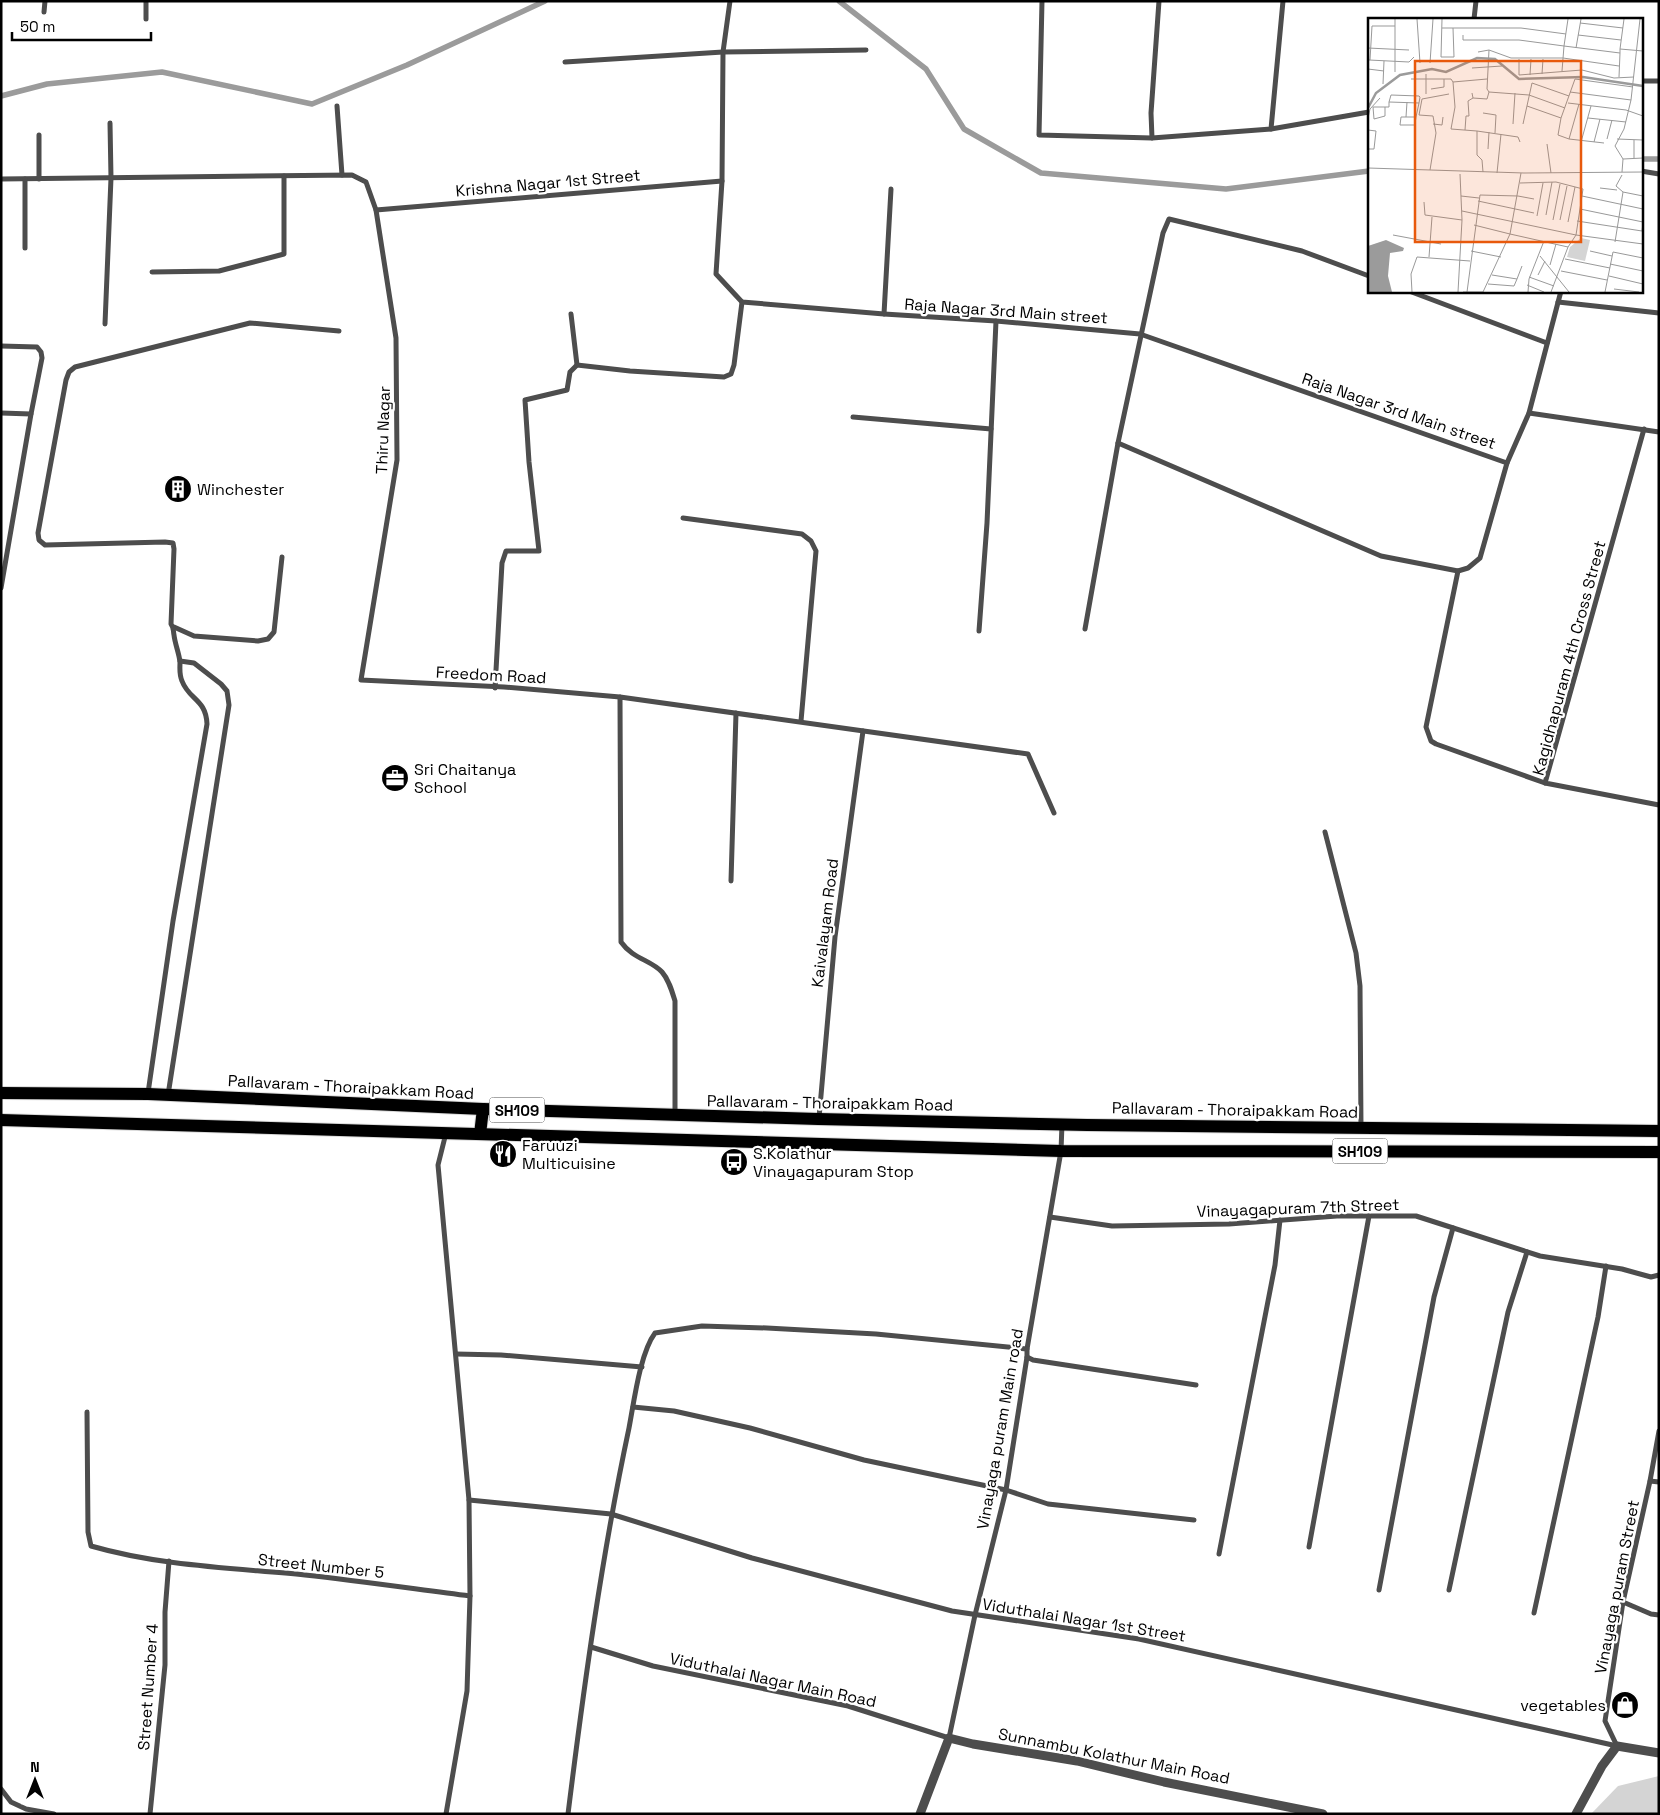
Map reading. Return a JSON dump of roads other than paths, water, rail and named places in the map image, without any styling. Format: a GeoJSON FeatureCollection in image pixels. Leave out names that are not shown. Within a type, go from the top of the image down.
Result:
{"type":"FeatureCollection","features":[{"type":"Feature","properties":{"kind":"main road","name":"Pallavaram - Thoraipakkam Road"},"geometry":{"type":"LineString","coordinates":[[1,1093],[148,1094],[483,1109],[818,1119],[1062,1124],[1659,1131]]}},
{"type":"Feature","properties":{"kind":"main road"},"geometry":{"type":"LineString","coordinates":[[480,1134],[483,1109]]}},
{"type":"Feature","properties":{"kind":"main road","name":"SH109"},"geometry":{"type":"LineString","coordinates":[[1,1120],[1061,1151],[1659,1152]]}},
{"type":"Feature","properties":{"kind":"street"},"geometry":{"type":"LineString","coordinates":[[44,12],[45,1]]}},
{"type":"Feature","properties":{"kind":"street"},"geometry":{"type":"LineString","coordinates":[[146,1],[146,19]]}},
{"type":"Feature","properties":{"kind":"street"},"geometry":{"type":"LineString","coordinates":[[577,365],[630,371],[724,377],[731,374],[734,365],[742,302],[716,274],[722,181],[723,52],[730,1]]}},
{"type":"Feature","properties":{"kind":"street"},"geometry":{"type":"LineString","coordinates":[[1042,1],[1039,135],[1152,138],[1271,129],[1368,112]]}},
{"type":"Feature","properties":{"kind":"street"},"geometry":{"type":"LineString","coordinates":[[1152,138],[1151,113],[1159,1]]}},
{"type":"Feature","properties":{"kind":"street"},"geometry":{"type":"LineString","coordinates":[[1271,129],[1283,1]]}},
{"type":"Feature","properties":{"kind":"street"},"geometry":{"type":"LineString","coordinates":[[1474,18],[1476,1]]}},
{"type":"Feature","properties":{"kind":"street"},"geometry":{"type":"LineString","coordinates":[[565,62],[723,52],[866,50]]}},
{"type":"Feature","properties":{"kind":"street"},"geometry":{"type":"LineString","coordinates":[[1642,81],[1659,81]]}},
{"type":"Feature","properties":{"kind":"street"},"geometry":{"type":"LineString","coordinates":[[1,179],[342,175],[338,106]]}},
{"type":"Feature","properties":{"kind":"street"},"geometry":{"type":"LineString","coordinates":[[105,324],[111,178],[110,123]]}},
{"type":"Feature","properties":{"kind":"street"},"geometry":{"type":"LineString","coordinates":[[39,135],[39,178]]}},
{"type":"Feature","properties":{"kind":"street"},"geometry":{"type":"LineString","coordinates":[[1642,171],[1659,174]]}},
{"type":"Feature","properties":{"kind":"street","name":"Thiru Nagar"},"geometry":{"type":"LineString","coordinates":[[342,175],[352,175],[366,182],[376,210],[396,338],[397,460],[361,680]]}},
{"type":"Feature","properties":{"kind":"street"},"geometry":{"type":"LineString","coordinates":[[152,272],[219,271],[284,254],[284,176]]}},
{"type":"Feature","properties":{"kind":"street"},"geometry":{"type":"LineString","coordinates":[[25,178],[25,248]]}},
{"type":"Feature","properties":{"kind":"street","name":"Krishna Nagar 1st Street"},"geometry":{"type":"LineString","coordinates":[[376,210],[722,181]]}},
{"type":"Feature","properties":{"kind":"street"},"geometry":{"type":"LineString","coordinates":[[884,314],[891,189]]}},
{"type":"Feature","properties":{"kind":"street"},"geometry":{"type":"LineString","coordinates":[[1085,628],[1118,443],[1140,334],[1163,233],[1169,219],[1302,251],[1368,276]]}},
{"type":"Feature","properties":{"kind":"street"},"geometry":{"type":"LineString","coordinates":[[1412,292],[1547,343]]}},
{"type":"Feature","properties":{"kind":"street"},"geometry":{"type":"LineString","coordinates":[[1118,443],[1381,556],[1458,571],[1468,568],[1480,558],[1508,463],[1529,413],[1561,292]]}},
{"type":"Feature","properties":{"kind":"street","name":"Raja Nagar 3rd Main street"},"geometry":{"type":"LineString","coordinates":[[742,302],[1140,334],[1508,463]]}},
{"type":"Feature","properties":{"kind":"street"},"geometry":{"type":"LineString","coordinates":[[1558,302],[1659,313]]}},
{"type":"Feature","properties":{"kind":"street"},"geometry":{"type":"LineString","coordinates":[[571,314],[577,365]]}},
{"type":"Feature","properties":{"kind":"street"},"geometry":{"type":"LineString","coordinates":[[979,631],[987,523],[996,321]]}},
{"type":"Feature","properties":{"kind":"street"},"geometry":{"type":"LineString","coordinates":[[148,1094],[173,921],[207,724],[204,707],[182,683],[179,672],[180,661],[176,651],[174,627],[171,624],[174,549],[172,543],[45,545],[39,540],[39,524],[66,380],[69,372],[75,366],[250,323],[339,331]]}},
{"type":"Feature","properties":{"kind":"street"},"geometry":{"type":"LineString","coordinates":[[1,346],[37,347],[41,352],[42,358],[4,557],[1,588]]}},
{"type":"Feature","properties":{"kind":"street"},"geometry":{"type":"LineString","coordinates":[[496,688],[502,563],[506,552],[539,551],[529,462],[525,400],[566,390],[570,372],[577,365]]}},
{"type":"Feature","properties":{"kind":"street"},"geometry":{"type":"LineString","coordinates":[[1,413],[31,414]]}},
{"type":"Feature","properties":{"kind":"street"},"geometry":{"type":"LineString","coordinates":[[1529,413],[1659,432]]}},
{"type":"Feature","properties":{"kind":"street"},"geometry":{"type":"LineString","coordinates":[[853,417],[991,429]]}},
{"type":"Feature","properties":{"kind":"street","name":"Kagidhapuram 4th Cross Street"},"geometry":{"type":"LineString","coordinates":[[1644,430],[1545,783],[1659,805]]}},
{"type":"Feature","properties":{"kind":"street"},"geometry":{"type":"LineString","coordinates":[[684,518],[802,534],[811,541],[816,551],[801,721]]}},
{"type":"Feature","properties":{"kind":"street"},"geometry":{"type":"LineString","coordinates":[[174,627],[194,636],[258,641],[268,639],[274,632],[282,557]]}},
{"type":"Feature","properties":{"kind":"street"},"geometry":{"type":"LineString","coordinates":[[1458,571],[1426,727],[1431,741],[1545,783]]}},
{"type":"Feature","properties":{"kind":"street"},"geometry":{"type":"LineString","coordinates":[[168,1095],[229,705],[227,691],[221,684],[194,663],[180,661]]}},
{"type":"Feature","properties":{"kind":"street","name":"Freedom Road"},"geometry":{"type":"LineString","coordinates":[[361,680],[620,697],[1028,754],[1054,814]]}},
{"type":"Feature","properties":{"kind":"street"},"geometry":{"type":"LineString","coordinates":[[620,697],[621,942],[627,951],[662,971],[671,985],[675,1001],[675,1115]]}},
{"type":"Feature","properties":{"kind":"street"},"geometry":{"type":"LineString","coordinates":[[731,881],[736,713]]}},
{"type":"Feature","properties":{"kind":"street","name":"Kaivalayam Road"},"geometry":{"type":"LineString","coordinates":[[818,1119],[835,937],[863,731]]}},
{"type":"Feature","properties":{"kind":"street"},"geometry":{"type":"LineString","coordinates":[[1325,832],[1356,953],[1359,977],[1361,1128]]}},
{"type":"Feature","properties":{"kind":"street","name":"Vinayaga puram Main road"},"geometry":{"type":"LineString","coordinates":[[949,1738],[975,1615],[1006,1490],[1027,1349],[1061,1151],[1062,1124]]}},
{"type":"Feature","properties":{"kind":"street"},"geometry":{"type":"LineString","coordinates":[[446,1133],[438,1165],[469,1500],[470,1596],[467,1691],[446,1814]]}},
{"type":"Feature","properties":{"kind":"street","name":"Vinayagapuram 7th Street"},"geometry":{"type":"LineString","coordinates":[[1050,1217],[1112,1226],[1230,1224],[1337,1216],[1416,1216],[1527,1252],[1566,1261],[1622,1269],[1651,1277],[1659,1275]]}},
{"type":"Feature","properties":{"kind":"street"},"geometry":{"type":"LineString","coordinates":[[1309,1547],[1369,1216]]}},
{"type":"Feature","properties":{"kind":"street"},"geometry":{"type":"LineString","coordinates":[[1219,1554],[1275,1265],[1280,1220]]}},
{"type":"Feature","properties":{"kind":"street"},"geometry":{"type":"LineString","coordinates":[[1379,1590],[1434,1297],[1453,1228]]}},
{"type":"Feature","properties":{"kind":"street"},"geometry":{"type":"LineString","coordinates":[[1449,1590],[1508,1312],[1527,1252]]}},
{"type":"Feature","properties":{"kind":"street"},"geometry":{"type":"LineString","coordinates":[[1534,1613],[1598,1317],[1606,1266]]}},
{"type":"Feature","properties":{"kind":"street"},"geometry":{"type":"LineString","coordinates":[[568,1814],[611,1514],[642,1367],[649,1342],[655,1334],[702,1326],[876,1334],[1027,1349]]}},
{"type":"Feature","properties":{"kind":"street"},"geometry":{"type":"LineString","coordinates":[[456,1354],[501,1355],[642,1367]]}},
{"type":"Feature","properties":{"kind":"street"},"geometry":{"type":"LineString","coordinates":[[1027,1357],[1033,1360],[1196,1386]]}},
{"type":"Feature","properties":{"kind":"street"},"geometry":{"type":"LineString","coordinates":[[633,1406],[674,1411],[750,1428],[864,1460],[1006,1490],[1048,1504],[1194,1520]]}},
{"type":"Feature","properties":{"kind":"street","name":"Street Number 5"},"geometry":{"type":"LineString","coordinates":[[87,1412],[88,1532],[91,1546],[110,1552],[229,1569],[304,1575],[470,1596]]}},
{"type":"Feature","properties":{"kind":"street","name":"Vinayaga puram Street"},"geometry":{"type":"LineString","coordinates":[[1617,1746],[1605,1720],[1624,1602],[1659,1431]]}},
{"type":"Feature","properties":{"kind":"street"},"geometry":{"type":"LineString","coordinates":[[1650,1482],[1659,1482]]}},
{"type":"Feature","properties":{"kind":"street","name":"Viduthalai Nagar 1st Street"},"geometry":{"type":"LineString","coordinates":[[469,1500],[611,1514],[752,1558],[952,1611],[1139,1639],[1617,1746]]}},
{"type":"Feature","properties":{"kind":"street","name":"Street Number 4"},"geometry":{"type":"LineString","coordinates":[[150,1814],[165,1665],[165,1612],[169,1561]]}},
{"type":"Feature","properties":{"kind":"street"},"geometry":{"type":"LineString","coordinates":[[1624,1602],[1651,1614],[1659,1615]]}},
{"type":"Feature","properties":{"kind":"street","name":"Viduthalai Nagar Main Road"},"geometry":{"type":"LineString","coordinates":[[591,1646],[654,1666],[848,1706],[949,1738]]}},
{"type":"Feature","properties":{"kind":"street"},"geometry":{"type":"LineString","coordinates":[[920,1814],[949,1738]]}},
{"type":"Feature","properties":{"kind":"street","name":"Sunnambu Kolathur Main Road"},"geometry":{"type":"LineString","coordinates":[[949,1738],[973,1744],[1077,1761],[1288,1810],[1323,1814]]}},
{"type":"Feature","properties":{"kind":"street"},"geometry":{"type":"LineString","coordinates":[[1576,1814],[1602,1766],[1617,1746],[1659,1753]]}},
{"type":"Feature","properties":{"kind":"street"},"geometry":{"type":"LineString","coordinates":[[1,1789],[11,1802],[26,1810],[54,1814]]}},
{"type":"Feature","properties":{"kind":"waterway"},"geometry":{"type":"LineString","coordinates":[[1,96],[47,84],[162,72],[312,104],[407,65],[545,1]]}},
{"type":"Feature","properties":{"kind":"waterway"},"geometry":{"type":"LineString","coordinates":[[839,1],[926,69],[964,129],[1041,173],[1226,189],[1368,171]]}},
{"type":"Feature","properties":{"kind":"waterway"},"geometry":{"type":"LineString","coordinates":[[1642,159],[1659,159]]}},
{"type":"Feature","properties":{"kind":"place","name":"Winchester"},"geometry":{"type":"Point","coordinates":[178,489]}},
{"type":"Feature","properties":{"kind":"place","name":"Sri Chaitanya School"},"geometry":{"type":"Point","coordinates":[395,778]}},
{"type":"Feature","properties":{"kind":"place","name":"Faruuzi Multicuisine"},"geometry":{"type":"Point","coordinates":[503,1154]}},
{"type":"Feature","properties":{"kind":"place","name":"S.Kolathur Vinayagapuram Stop"},"geometry":{"type":"Point","coordinates":[734,1162]}},
{"type":"Feature","properties":{"kind":"place","name":"vegetables"},"geometry":{"type":"Point","coordinates":[1625,1705]}}]}
